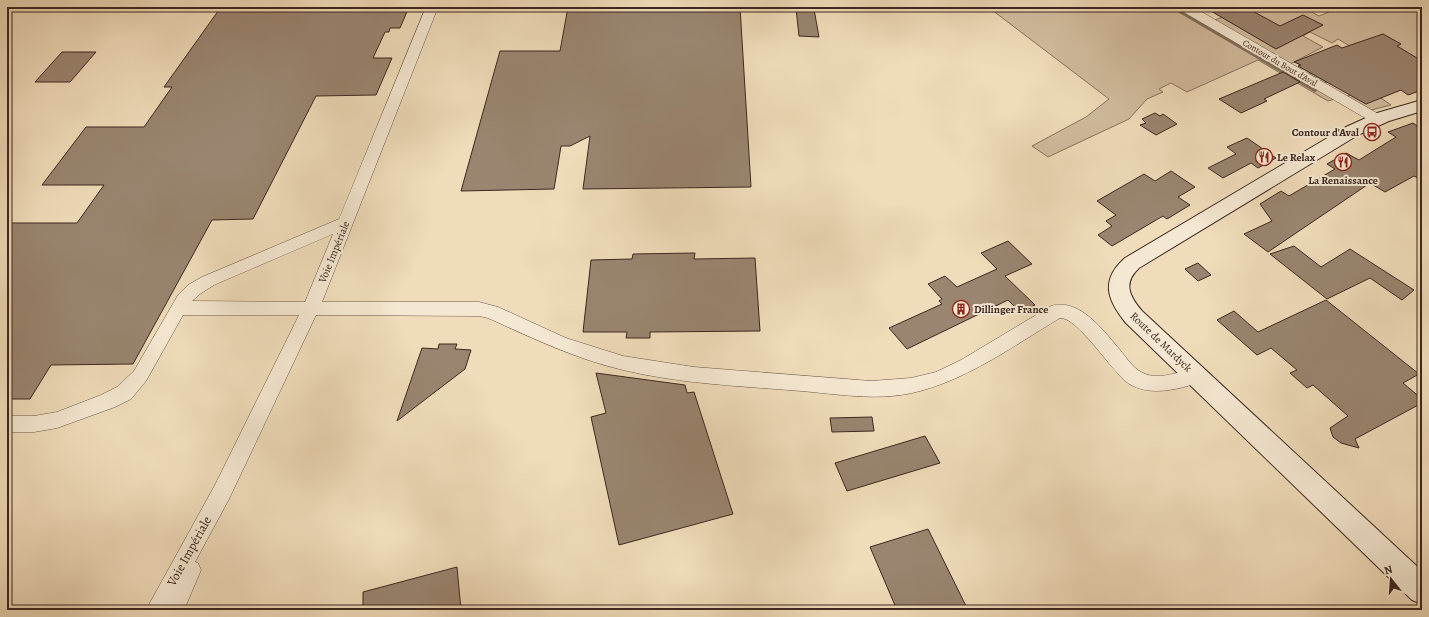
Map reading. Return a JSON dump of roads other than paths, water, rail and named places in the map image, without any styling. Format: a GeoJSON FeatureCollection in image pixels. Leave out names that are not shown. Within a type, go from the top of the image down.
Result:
{"type":"FeatureCollection","features":[{"type":"Feature","properties":{"kind":"main road","name":"Route de Mardyck"},"geometry":{"type":"LineString","coordinates":[[1422,105],[1377,119],[1352,131],[1270,179],[1132,263],[1122,272],[1118,287],[1122,300],[1127,309],[1422,590]]}},
{"type":"Feature","properties":{"kind":"street","name":"Voie Impériale"},"geometry":{"type":"LineString","coordinates":[[173,610],[222,492],[311,307],[432,7]]}},
{"type":"Feature","properties":{"kind":"street","name":"Contour du Bout d'Aval"},"geometry":{"type":"LineString","coordinates":[[1184,7],[1377,119]]}},
{"type":"Feature","properties":{"kind":"street"},"geometry":{"type":"LineString","coordinates":[[7,424],[34,424],[57,420],[108,401],[124,393],[140,376],[186,295],[198,286],[346,222]]}},
{"type":"Feature","properties":{"kind":"street"},"geometry":{"type":"LineString","coordinates":[[178,308],[311,307],[486,310],[561,344],[623,364],[694,375],[871,389],[911,386],[940,378],[967,365],[1057,311],[1062,310],[1074,315],[1084,322],[1127,372],[1134,377],[1150,382],[1171,383],[1197,376]]}},
{"type":"Feature","properties":{"kind":"street","name":"Voie Impériale"},"geometry":{"type":"LineString","coordinates":[[157,610],[222,492]]}},
{"type":"Feature","properties":{"kind":"waterway"},"geometry":{"type":"LineString","coordinates":[[1173,7],[1315,90]]}},
{"type":"Feature","properties":{"kind":"place","name":"Contour d'Aval"},"geometry":{"type":"Point","coordinates":[1372,132]}},
{"type":"Feature","properties":{"kind":"place","name":"Le Relax"},"geometry":{"type":"Point","coordinates":[1264,157]}},
{"type":"Feature","properties":{"kind":"place","name":"La Renaissance"},"geometry":{"type":"Point","coordinates":[1343,162]}},
{"type":"Feature","properties":{"kind":"place","name":"Dillinger France"},"geometry":{"type":"Point","coordinates":[961,309]}}]}
